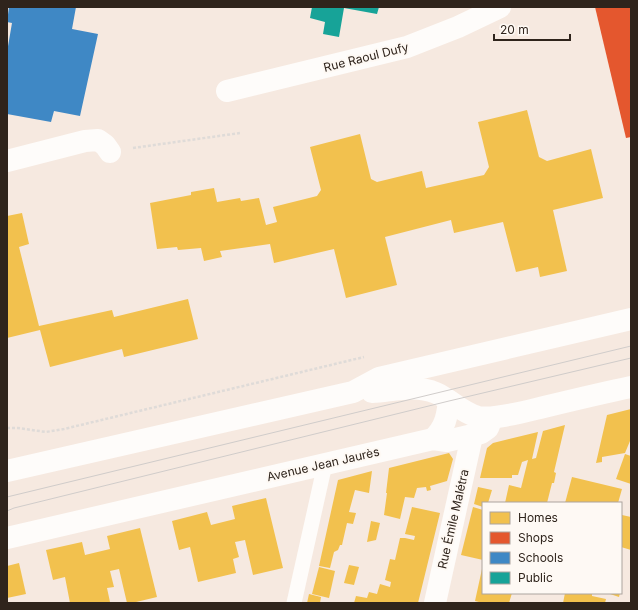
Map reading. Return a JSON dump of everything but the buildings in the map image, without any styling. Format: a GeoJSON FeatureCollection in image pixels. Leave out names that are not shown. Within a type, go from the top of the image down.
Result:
{"type":"FeatureCollection","features":[{"type":"Feature","properties":{"kind":"street","name":"Rue Raoul Dufy"},"geometry":{"type":"LineString","coordinates":[[227,91],[407,47],[458,27],[500,7]]}},
{"type":"Feature","properties":{"kind":"street"},"geometry":{"type":"LineString","coordinates":[[7,161],[85,141],[98,140],[105,145],[110,152]]}},
{"type":"Feature","properties":{"kind":"street"},"geometry":{"type":"LineString","coordinates":[[353,392],[379,378],[631,318]]}},
{"type":"Feature","properties":{"kind":"street"},"geometry":{"type":"LineString","coordinates":[[7,471],[353,392],[380,392],[416,388],[436,393],[478,417],[492,418],[631,387]]}},
{"type":"Feature","properties":{"kind":"street"},"geometry":{"type":"LineString","coordinates":[[433,439],[444,425],[449,401]]}},
{"type":"Feature","properties":{"kind":"street","name":"Avenue Jean Jaurès"},"geometry":{"type":"LineString","coordinates":[[7,538],[433,439],[447,441],[472,436],[481,433],[488,428],[492,418]]}},
{"type":"Feature","properties":{"kind":"street","name":"Rue Émile Malétra"},"geometry":{"type":"LineString","coordinates":[[434,603],[472,436]]}},
{"type":"Feature","properties":{"kind":"lane"},"geometry":{"type":"LineString","coordinates":[[294,603],[325,464]]}},
{"type":"Feature","properties":{"kind":"path"},"geometry":{"type":"LineString","coordinates":[[110,152],[240,133]]}},
{"type":"Feature","properties":{"kind":"path"},"geometry":{"type":"LineString","coordinates":[[7,428],[46,432],[64,429],[367,356]]}},
{"type":"Feature","properties":{"kind":"tram line"},"geometry":{"type":"LineString","coordinates":[[7,497],[631,346]]}},
{"type":"Feature","properties":{"kind":"tram line"},"geometry":{"type":"LineString","coordinates":[[7,511],[14,508],[449,401],[631,358]]}}]}
